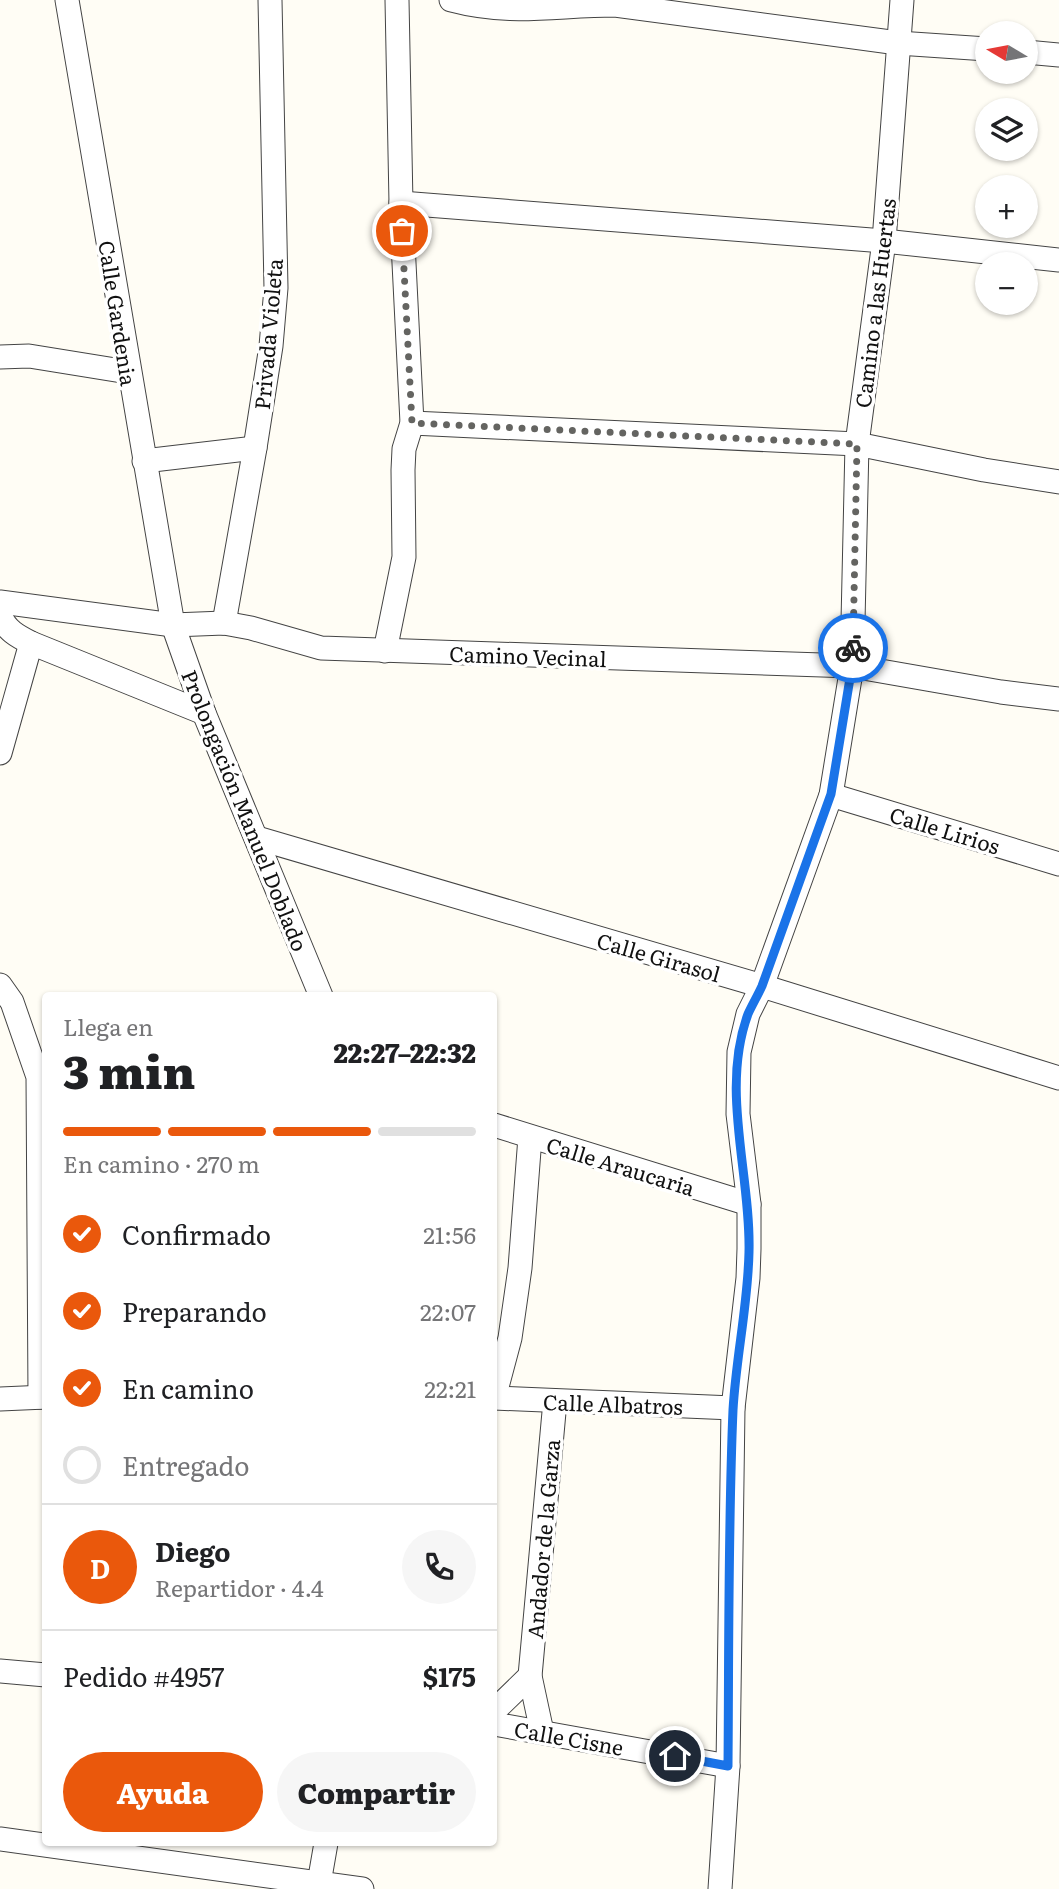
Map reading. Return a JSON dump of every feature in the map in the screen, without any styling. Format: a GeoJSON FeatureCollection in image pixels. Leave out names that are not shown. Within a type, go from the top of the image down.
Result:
{"type":"FeatureCollection","features":[{"type":"Feature","properties":{"kind":"street","name":"Calle Gardenia"},"geometry":{"type":"LineString","coordinates":[[67,0],[173,625]]}},
{"type":"Feature","properties":{"kind":"street","name":"Privada Violeta"},"geometry":{"type":"LineString","coordinates":[[224,622],[271,346],[276,288],[270,0]]}},
{"type":"Feature","properties":{"kind":"street"},"geometry":{"type":"LineString","coordinates":[[385,651],[404,557],[404,449],[412,423],[401,203],[397,0]]}},
{"type":"Feature","properties":{"kind":"street"},"geometry":{"type":"LineString","coordinates":[[451,0],[472,6],[509,10],[615,5],[898,43],[975,49]]}},
{"type":"Feature","properties":{"kind":"street","name":"Camino a las Huertas"},"geometry":{"type":"LineString","coordinates":[[720,1889],[728,1766],[733,1408],[748,1278],[749,1204],[738,1114],[739,1052],[748,1014],[762,986],[831,794],[852,666],[857,444],[884,241],[902,0]]}},
{"type":"Feature","properties":{"kind":"street"},"geometry":{"type":"LineString","coordinates":[[1038,53],[1059,55]]}},
{"type":"Feature","properties":{"kind":"street"},"geometry":{"type":"LineString","coordinates":[[401,203],[884,241],[1059,260]]}},
{"type":"Feature","properties":{"kind":"street"},"geometry":{"type":"LineString","coordinates":[[0,357],[29,356],[128,372]]}},
{"type":"Feature","properties":{"kind":"street"},"geometry":{"type":"LineString","coordinates":[[412,423],[857,444],[1059,482]]}},
{"type":"Feature","properties":{"kind":"street"},"geometry":{"type":"LineString","coordinates":[[144,461],[255,448]]}},
{"type":"Feature","properties":{"kind":"street","name":"Camino Vecinal"},"geometry":{"type":"LineString","coordinates":[[0,602],[173,625],[224,622],[321,648],[852,666],[1000,692],[1059,699]]}},
{"type":"Feature","properties":{"kind":"street"},"geometry":{"type":"LineString","coordinates":[[0,615],[15,635],[31,643],[205,713]]}},
{"type":"Feature","properties":{"kind":"street","name":"Prolongación Manuel Doblado"},"geometry":{"type":"LineString","coordinates":[[173,625],[205,713],[319,992]]}},
{"type":"Feature","properties":{"kind":"street"},"geometry":{"type":"LineString","coordinates":[[0,753],[31,643]]}},
{"type":"Feature","properties":{"kind":"street","name":"Calle Lirios"},"geometry":{"type":"LineString","coordinates":[[831,794],[1059,864]]}},
{"type":"Feature","properties":{"kind":"street","name":"Calle Girasol"},"geometry":{"type":"LineString","coordinates":[[257,838],[762,986],[1059,1078]]}},
{"type":"Feature","properties":{"kind":"street"},"geometry":{"type":"LineString","coordinates":[[0,985],[12,1002],[38,1077],[42,1247]]}},
{"type":"Feature","properties":{"kind":"street","name":"Calle Araucaria"},"geometry":{"type":"LineString","coordinates":[[497,1126],[749,1204]]}},
{"type":"Feature","properties":{"kind":"street"},"geometry":{"type":"LineString","coordinates":[[497,1387],[510,1338],[520,1268],[530,1137]]}},
{"type":"Feature","properties":{"kind":"street"},"geometry":{"type":"LineString","coordinates":[[0,1399],[42,1397]]}},
{"type":"Feature","properties":{"kind":"street","name":"Calle Albatros"},"geometry":{"type":"LineString","coordinates":[[497,1398],[733,1408]]}},
{"type":"Feature","properties":{"kind":"street","name":"Andador de la Garza"},"geometry":{"type":"LineString","coordinates":[[542,1732],[530,1676],[555,1401]]}},
{"type":"Feature","properties":{"kind":"street"},"geometry":{"type":"LineString","coordinates":[[0,1671],[42,1675]]}},
{"type":"Feature","properties":{"kind":"street"},"geometry":{"type":"LineString","coordinates":[[497,1709],[530,1676]]}},
{"type":"Feature","properties":{"kind":"street","name":"Calle Cisne"},"geometry":{"type":"LineString","coordinates":[[497,1724],[728,1766]]}},
{"type":"Feature","properties":{"kind":"street"},"geometry":{"type":"LineString","coordinates":[[0,1839],[42,1845]]}},
{"type":"Feature","properties":{"kind":"street"},"geometry":{"type":"LineString","coordinates":[[48,1846],[319,1886],[362,1889]]}},
{"type":"Feature","properties":{"kind":"street"},"geometry":{"type":"LineString","coordinates":[[319,1886],[326,1846]]}},
{"type":"Feature","properties":{"kind":"way so far"},"geometry":{"type":"LineString","coordinates":[[402,231],[412,423],[857,444],[853,648]]}},
{"type":"Feature","properties":{"kind":"route"},"geometry":{"type":"LineString","coordinates":[[675,1756],[728,1766],[733,1408],[749,1249],[749,1204],[738,1114],[739,1052],[748,1014],[762,986],[831,794],[853,648]]}}]}
